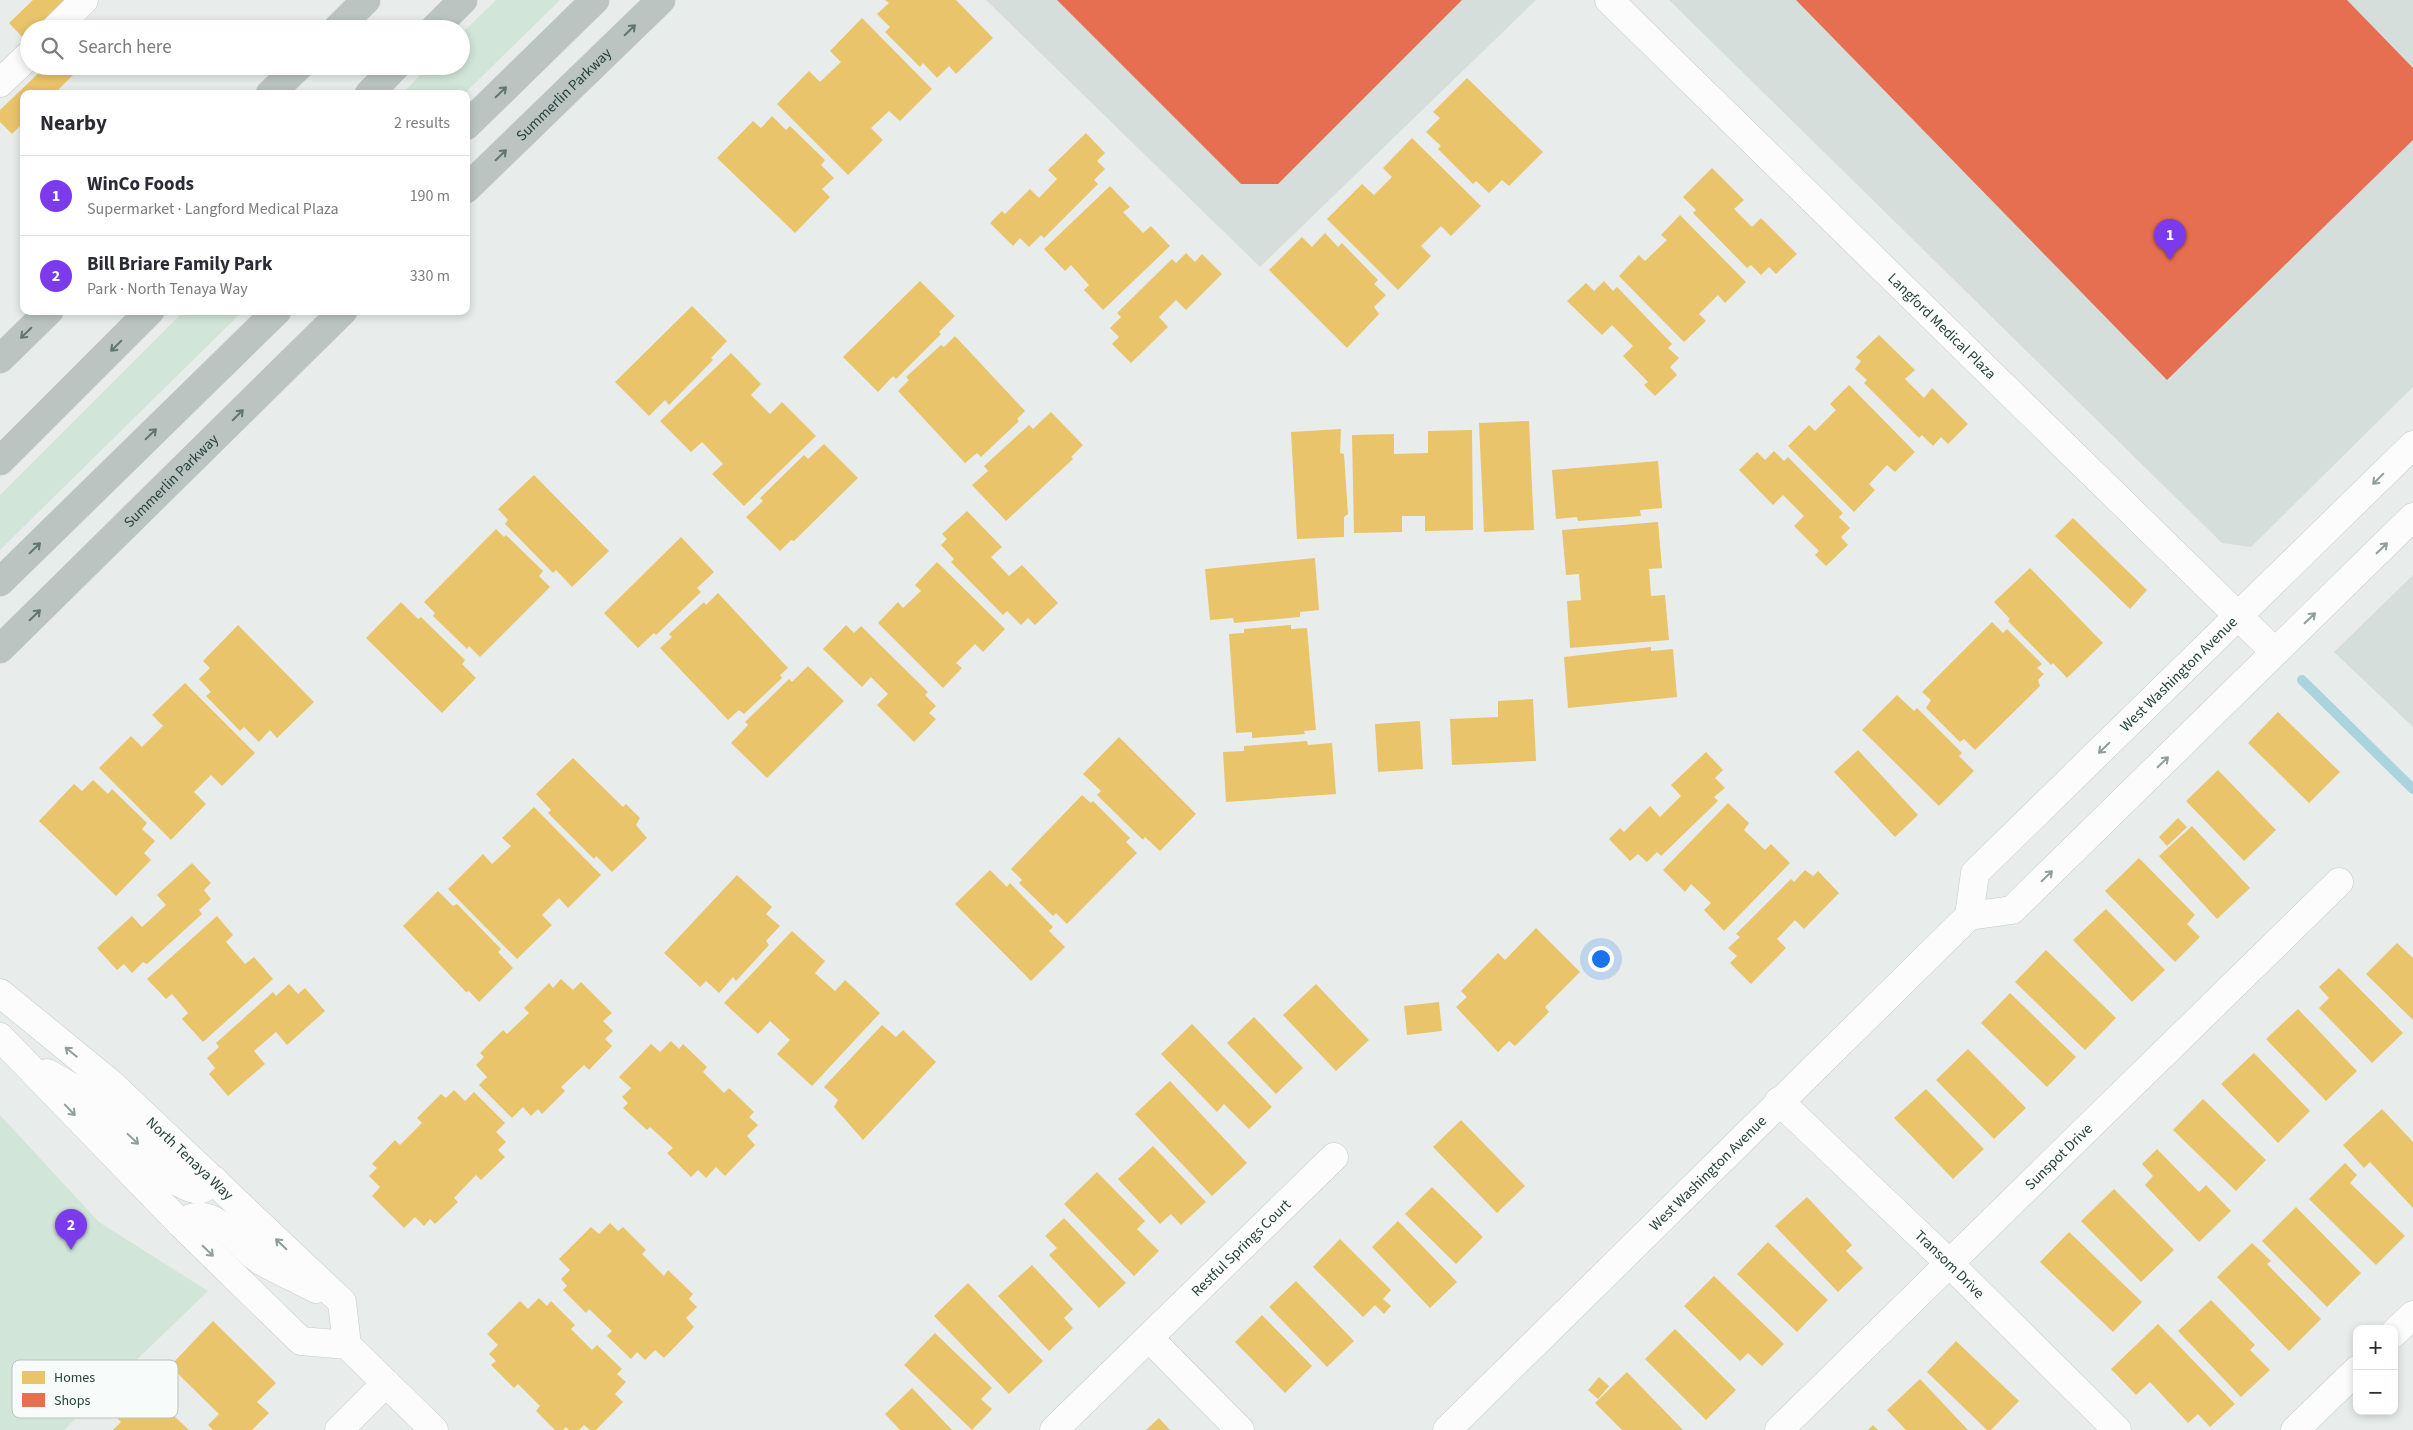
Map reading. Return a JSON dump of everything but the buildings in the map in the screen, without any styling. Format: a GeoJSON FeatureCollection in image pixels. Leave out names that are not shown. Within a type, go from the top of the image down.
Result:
{"type":"FeatureCollection","features":[{"type":"Feature","properties":{"kind":"highway"},"geometry":{"type":"LineString","coordinates":[[346,20],[366,0]]}},
{"type":"Feature","properties":{"kind":"highway"},"geometry":{"type":"LineString","coordinates":[[443,20],[463,0]]}},
{"type":"Feature","properties":{"kind":"highway"},"geometry":{"type":"LineString","coordinates":[[470,122],[596,0]]}},
{"type":"Feature","properties":{"kind":"highway","name":"Summerlin Parkway"},"geometry":{"type":"LineString","coordinates":[[470,185],[661,0]]}},
{"type":"Feature","properties":{"kind":"highway"},"geometry":{"type":"LineString","coordinates":[[274,90],[289,75]]}},
{"type":"Feature","properties":{"kind":"highway"},"geometry":{"type":"LineString","coordinates":[[373,90],[387,75]]}},
{"type":"Feature","properties":{"kind":"highway"},"geometry":{"type":"LineString","coordinates":[[0,359],[45,315]]}},
{"type":"Feature","properties":{"kind":"highway"},"geometry":{"type":"LineString","coordinates":[[0,461],[146,315]]}},
{"type":"Feature","properties":{"kind":"highway"},"geometry":{"type":"LineString","coordinates":[[0,582],[273,315]]}},
{"type":"Feature","properties":{"kind":"highway","name":"Summerlin Parkway"},"geometry":{"type":"LineString","coordinates":[[0,649],[339,315]]}},
{"type":"Feature","properties":{"kind":"main road"},"geometry":{"type":"LineString","coordinates":[[64,20],[84,0]]}},
{"type":"Feature","properties":{"kind":"main road","name":"Langford Medical Plaza"},"geometry":{"type":"LineString","coordinates":[[1609,0],[2275,652]]}},
{"type":"Feature","properties":{"kind":"main road"},"geometry":{"type":"LineString","coordinates":[[0,83],[20,64]]}},
{"type":"Feature","properties":{"kind":"main road","name":"West Washington Avenue"},"geometry":{"type":"LineString","coordinates":[[1447,1430],[1969,916],[1975,873],[2413,445]]}},
{"type":"Feature","properties":{"kind":"main road"},"geometry":{"type":"LineString","coordinates":[[1969,916],[2012,910],[2413,517]]}},
{"type":"Feature","properties":{"kind":"main road","name":"Sunspot Drive"},"geometry":{"type":"LineString","coordinates":[[1779,1430],[1948,1262],[2339,882]]}},
{"type":"Feature","properties":{"kind":"main road","name":"North Tenaya Way"},"geometry":{"type":"LineString","coordinates":[[0,993],[108,1082],[342,1302]]}},
{"type":"Feature","properties":{"kind":"main road"},"geometry":{"type":"LineString","coordinates":[[0,1037],[180,1223],[300,1340],[347,1345]]}},
{"type":"Feature","properties":{"kind":"main road"},"geometry":{"type":"LineString","coordinates":[[23,1060],[89,1097],[180,1183],[194,1189],[205,1190],[215,1181]]}},
{"type":"Feature","properties":{"kind":"main road","name":"Transom Drive"},"geometry":{"type":"LineString","coordinates":[[1780,1101],[1948,1262],[2117,1430]]}},
{"type":"Feature","properties":{"kind":"main road","name":"Restful Springs Court"},"geometry":{"type":"LineString","coordinates":[[1054,1430],[1334,1157]]}},
{"type":"Feature","properties":{"kind":"main road"},"geometry":{"type":"LineString","coordinates":[[180,1223],[191,1216],[206,1218],[223,1226],[259,1260],[342,1302],[347,1345],[434,1430]]}},
{"type":"Feature","properties":{"kind":"main road"},"geometry":{"type":"LineString","coordinates":[[2398,1329],[2413,1315]]}},
{"type":"Feature","properties":{"kind":"main road"},"geometry":{"type":"LineString","coordinates":[[1149,1338],[1240,1430]]}},
{"type":"Feature","properties":{"kind":"main road"},"geometry":{"type":"LineString","coordinates":[[2295,1430],[2353,1374]]}},
{"type":"Feature","properties":{"kind":"main road"},"geometry":{"type":"LineString","coordinates":[[339,1430],[386,1384]]}},
{"type":"Feature","properties":{"kind":"shaded area"},"geometry":{"type":"Polygon","coordinates":[[[986,0],[1536,0],[1260,267],[986,0]]]}},
{"type":"Feature","properties":{"kind":"shaded area"},"geometry":{"type":"Polygon","coordinates":[[[1669,0],[2413,0],[2413,387],[2251,547],[2222,543],[1669,0]]]}},
{"type":"Feature","properties":{"kind":"shaded area"},"geometry":{"type":"Polygon","coordinates":[[[2413,575],[2413,727],[2334,652],[2413,575]]]}},
{"type":"Feature","properties":{"kind":"green space"},"geometry":{"type":"Polygon","coordinates":[[[496,0],[560,0],[468,90],[406,90],[420,75],[470,75],[470,25],[496,0]]]}},
{"type":"Feature","properties":{"kind":"green space"},"geometry":{"type":"Polygon","coordinates":[[[180,315],[239,315],[0,550],[0,495],[180,315]]]}},
{"type":"Feature","properties":{"kind":"green space"},"geometry":{"type":"Polygon","coordinates":[[[0,1115],[99,1222],[208,1291],[137,1360],[12,1360],[12,1418],[76,1418],[64,1430],[0,1430],[0,1115]]]}},
{"type":"Feature","properties":{"kind":"waterway"},"geometry":{"type":"LineString","coordinates":[[2302,680],[2413,789]]}},
{"type":"Feature","properties":{"kind":"place","name":"WinCo Foods"},"geometry":{"type":"Point","coordinates":[2170,260]}},
{"type":"Feature","properties":{"kind":"place","name":"Bill Briare Family Park"},"geometry":{"type":"Point","coordinates":[71,1250]}}]}
